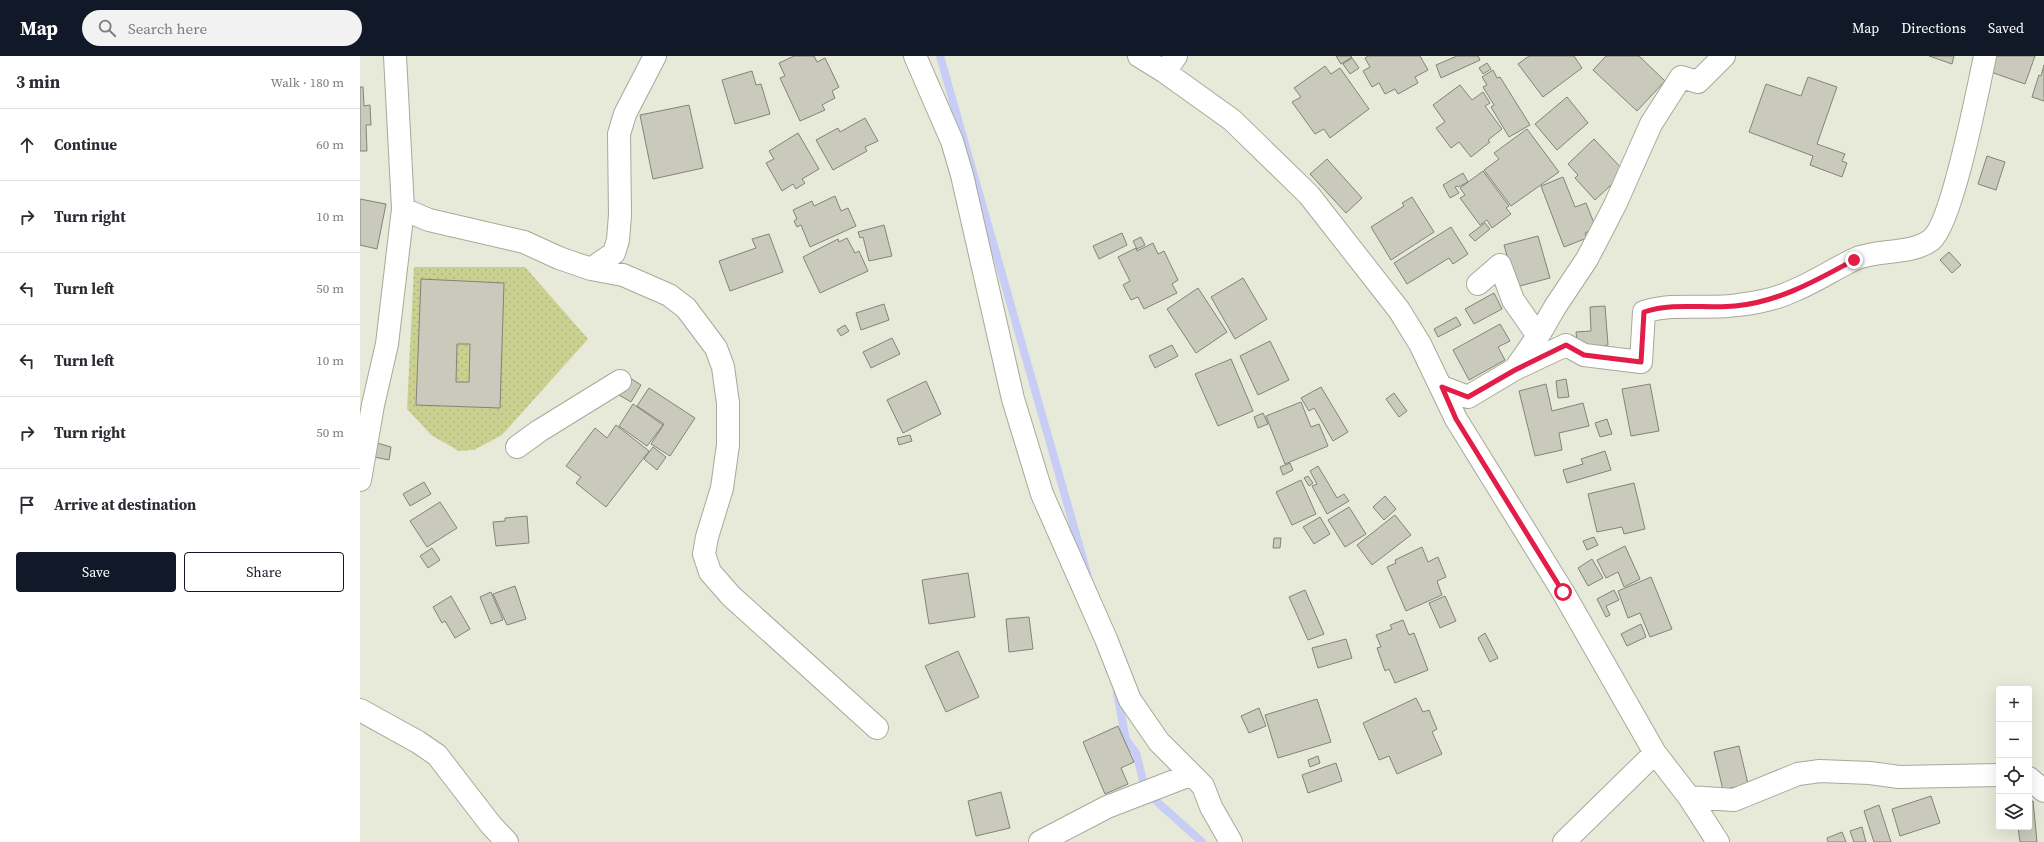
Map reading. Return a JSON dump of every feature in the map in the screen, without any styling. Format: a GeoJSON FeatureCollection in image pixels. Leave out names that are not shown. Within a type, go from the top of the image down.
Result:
{"type":"FeatureCollection","features":[{"type":"Feature","properties":{"kind":"street"},"geometry":{"type":"LineString","coordinates":[[360,480],[373,405],[387,344],[403,209],[395,56]]}},
{"type":"Feature","properties":{"kind":"street"},"geometry":{"type":"LineString","coordinates":[[591,269],[614,253],[618,240],[620,215],[619,134],[625,114],[656,56]]}},
{"type":"Feature","properties":{"kind":"street"},"geometry":{"type":"LineString","coordinates":[[915,56],[952,141],[962,175],[1013,399],[1042,494],[1106,639],[1130,700],[1159,742],[1190,775],[1203,786],[1211,807],[1231,842]]}},
{"type":"Feature","properties":{"kind":"street"},"geometry":{"type":"LineString","coordinates":[[1139,56],[1170,64],[1232,120],[1309,195],[1399,310],[1420,344],[1442,387],[1456,419],[1563,592],[1655,753],[1689,797],[1718,842]]}},
{"type":"Feature","properties":{"kind":"street"},"geometry":{"type":"LineString","coordinates":[[1515,370],[1587,259],[1615,205],[1659,110],[1681,77],[1698,82],[1724,56]]}},
{"type":"Feature","properties":{"kind":"street"},"geometry":{"type":"LineString","coordinates":[[1442,387],[1468,397],[1515,370],[1566,345],[1584,355],[1641,362],[1644,312],[1668,307],[1736,306],[1764,300],[1792,292],[1863,256],[1922,245],[1932,240],[1939,229],[1958,177],[1985,56]]}},
{"type":"Feature","properties":{"kind":"street"},"geometry":{"type":"LineString","coordinates":[[403,209],[429,220],[524,242],[559,258],[591,269],[623,274],[669,295],[686,308],[716,348],[723,367],[728,403],[728,445],[722,488],[707,537],[704,554],[710,572],[731,596],[878,728]]}},
{"type":"Feature","properties":{"kind":"street"},"geometry":{"type":"LineString","coordinates":[[1478,284],[1500,264],[1513,300],[1538,336]]}},
{"type":"Feature","properties":{"kind":"street"},"geometry":{"type":"LineString","coordinates":[[518,447],[620,381]]}},
{"type":"Feature","properties":{"kind":"street"},"geometry":{"type":"LineString","coordinates":[[360,710],[418,742],[437,755],[491,825],[507,842]]}},
{"type":"Feature","properties":{"kind":"street"},"geometry":{"type":"LineString","coordinates":[[1564,842],[1655,753]]}},
{"type":"Feature","properties":{"kind":"street"},"geometry":{"type":"LineString","coordinates":[[1689,797],[1734,800],[1798,774],[1820,771],[1870,773],[1899,777],[1996,775]]}},
{"type":"Feature","properties":{"kind":"street"},"geometry":{"type":"LineString","coordinates":[[1040,842],[1107,807],[1190,775]]}},
{"type":"Feature","properties":{"kind":"street"},"geometry":{"type":"LineString","coordinates":[[2032,781],[2044,791]]}},
{"type":"Feature","properties":{"kind":"green space"},"geometry":{"type":"Polygon","coordinates":[[[414,267],[525,267],[588,339],[502,435],[474,450],[459,451],[431,435],[407,409],[414,267]]]}},
{"type":"Feature","properties":{"kind":"building"},"geometry":{"type":"Polygon","coordinates":[[[794,56],[814,56],[817,62],[825,58],[839,87],[832,91],[835,98],[822,105],[825,110],[800,121],[780,78],[785,76],[779,63],[794,56]]]}},
{"type":"Feature","properties":{"kind":"building"},"geometry":{"type":"Polygon","coordinates":[[[1336,56],[1351,56],[1352,57],[1341,64],[1336,56]]]}},
{"type":"Feature","properties":{"kind":"building"},"geometry":{"type":"Polygon","coordinates":[[[1368,56],[1420,56],[1428,70],[1415,77],[1418,83],[1398,94],[1395,89],[1385,94],[1379,83],[1372,87],[1363,71],[1370,67],[1365,58],[1368,56]]]}},
{"type":"Feature","properties":{"kind":"building"},"geometry":{"type":"Polygon","coordinates":[[[1457,56],[1478,56],[1480,60],[1441,78],[1436,65],[1457,56]]]}},
{"type":"Feature","properties":{"kind":"building"},"geometry":{"type":"Polygon","coordinates":[[[1529,56],[1574,56],[1582,68],[1543,97],[1518,64],[1529,56]]]}},
{"type":"Feature","properties":{"kind":"building"},"geometry":{"type":"Polygon","coordinates":[[[1606,56],[1639,56],[1665,81],[1637,111],[1593,70],[1606,56]]]}},
{"type":"Feature","properties":{"kind":"building"},"geometry":{"type":"Polygon","coordinates":[[[1929,56],[1954,56],[1952,64],[1929,56]]]}},
{"type":"Feature","properties":{"kind":"building"},"geometry":{"type":"Polygon","coordinates":[[[1993,56],[2035,56],[2025,84],[1988,71],[1993,56]]]}},
{"type":"Feature","properties":{"kind":"building"},"geometry":{"type":"Polygon","coordinates":[[[1352,58],[1359,68],[1350,74],[1343,64],[1352,58]]]}},
{"type":"Feature","properties":{"kind":"building"},"geometry":{"type":"Polygon","coordinates":[[[1487,63],[1491,69],[1483,74],[1479,68],[1487,63]]]}},
{"type":"Feature","properties":{"kind":"building"},"geometry":{"type":"Polygon","coordinates":[[[2044,65],[2044,101],[2032,97],[2044,65]]]}},
{"type":"Feature","properties":{"kind":"building"},"geometry":{"type":"Polygon","coordinates":[[[1325,66],[1331,74],[1340,68],[1369,109],[1330,138],[1324,129],[1315,134],[1292,102],[1301,97],[1294,88],[1325,66]]]}},
{"type":"Feature","properties":{"kind":"building"},"geometry":{"type":"Polygon","coordinates":[[[1493,70],[1497,78],[1500,77],[1530,125],[1509,137],[1491,107],[1494,105],[1483,87],[1487,85],[1482,77],[1493,70]]]}},
{"type":"Feature","properties":{"kind":"building"},"geometry":{"type":"Polygon","coordinates":[[[752,71],[756,85],[761,84],[770,114],[735,124],[722,80],[752,71]]]}},
{"type":"Feature","properties":{"kind":"building"},"geometry":{"type":"Polygon","coordinates":[[[1808,77],[1837,87],[1817,144],[1845,154],[1842,161],[1847,163],[1842,177],[1810,165],[1813,156],[1749,132],[1766,84],[1801,96],[1808,77]]]}},
{"type":"Feature","properties":{"kind":"building"},"geometry":{"type":"Polygon","coordinates":[[[1460,85],[1472,100],[1483,92],[1490,103],[1485,106],[1502,129],[1488,140],[1490,142],[1471,157],[1459,142],[1451,148],[1436,128],[1445,122],[1433,105],[1460,85]]]}},
{"type":"Feature","properties":{"kind":"building"},"geometry":{"type":"Polygon","coordinates":[[[360,87],[363,87],[364,106],[370,105],[371,125],[366,125],[367,151],[360,151],[360,87]]]}},
{"type":"Feature","properties":{"kind":"building"},"geometry":{"type":"Polygon","coordinates":[[[1567,97],[1588,123],[1557,150],[1535,124],[1567,97]]]}},
{"type":"Feature","properties":{"kind":"building"},"geometry":{"type":"Polygon","coordinates":[[[689,105],[703,168],[653,179],[640,115],[689,105]]]}},
{"type":"Feature","properties":{"kind":"building"},"geometry":{"type":"Polygon","coordinates":[[[865,118],[878,141],[865,147],[867,151],[833,170],[816,140],[838,128],[840,132],[865,118]]]}},
{"type":"Feature","properties":{"kind":"building"},"geometry":{"type":"Polygon","coordinates":[[[1527,129],[1559,172],[1511,206],[1484,170],[1499,159],[1494,153],[1527,129]]]}},
{"type":"Feature","properties":{"kind":"building"},"geometry":{"type":"Polygon","coordinates":[[[798,133],[819,169],[802,179],[805,183],[796,189],[793,184],[782,191],[766,163],[774,159],[769,151],[798,133]]]}},
{"type":"Feature","properties":{"kind":"building"},"geometry":{"type":"Polygon","coordinates":[[[1594,139],[1625,172],[1595,200],[1575,178],[1578,175],[1568,164],[1594,139]]]}},
{"type":"Feature","properties":{"kind":"building"},"geometry":{"type":"Polygon","coordinates":[[[1987,156],[2005,162],[1996,190],[1978,184],[1987,156]]]}},
{"type":"Feature","properties":{"kind":"building"},"geometry":{"type":"Polygon","coordinates":[[[1327,159],[1362,198],[1346,213],[1310,174],[1327,159]]]}},
{"type":"Feature","properties":{"kind":"building"},"geometry":{"type":"Polygon","coordinates":[[[1483,171],[1509,206],[1506,208],[1511,214],[1492,228],[1487,220],[1480,225],[1460,198],[1465,195],[1460,188],[1483,171]]]}},
{"type":"Feature","properties":{"kind":"building"},"geometry":{"type":"Polygon","coordinates":[[[1463,173],[1468,182],[1455,187],[1459,193],[1450,198],[1443,185],[1463,173]]]}},
{"type":"Feature","properties":{"kind":"building"},"geometry":{"type":"Polygon","coordinates":[[[1563,177],[1575,207],[1586,203],[1596,228],[1585,233],[1587,238],[1564,247],[1541,186],[1563,177]]]}},
{"type":"Feature","properties":{"kind":"building"},"geometry":{"type":"Polygon","coordinates":[[[835,196],[841,211],[848,208],[856,226],[810,247],[801,225],[797,227],[794,221],[797,219],[793,210],[812,201],[814,206],[835,196]]]}},
{"type":"Feature","properties":{"kind":"building"},"geometry":{"type":"Polygon","coordinates":[[[1412,197],[1434,232],[1391,260],[1371,227],[1404,206],[1402,203],[1412,197]]]}},
{"type":"Feature","properties":{"kind":"building"},"geometry":{"type":"Polygon","coordinates":[[[360,199],[386,204],[377,249],[360,245],[360,199]]]}},
{"type":"Feature","properties":{"kind":"building"},"geometry":{"type":"Polygon","coordinates":[[[1485,223],[1490,229],[1475,241],[1469,235],[1485,223]]]}},
{"type":"Feature","properties":{"kind":"building"},"geometry":{"type":"Polygon","coordinates":[[[884,225],[892,256],[869,261],[863,237],[860,238],[858,232],[884,225]]]}},
{"type":"Feature","properties":{"kind":"building"},"geometry":{"type":"Polygon","coordinates":[[[1451,227],[1468,254],[1453,264],[1449,258],[1407,284],[1394,263],[1451,227]]]}},
{"type":"Feature","properties":{"kind":"building"},"geometry":{"type":"Polygon","coordinates":[[[1122,233],[1127,245],[1099,259],[1093,246],[1122,233]]]}},
{"type":"Feature","properties":{"kind":"building"},"geometry":{"type":"Polygon","coordinates":[[[769,234],[783,272],[730,291],[719,261],[756,248],[752,239],[769,234]]]}},
{"type":"Feature","properties":{"kind":"building"},"geometry":{"type":"Polygon","coordinates":[[[1538,236],[1550,278],[1516,287],[1504,245],[1538,236]]]}},
{"type":"Feature","properties":{"kind":"building"},"geometry":{"type":"Polygon","coordinates":[[[1141,237],[1145,245],[1137,249],[1133,241],[1141,237]]]}},
{"type":"Feature","properties":{"kind":"building"},"geometry":{"type":"Polygon","coordinates":[[[847,238],[855,253],[859,251],[868,271],[820,293],[803,257],[838,239],[839,242],[847,238]]]}},
{"type":"Feature","properties":{"kind":"building"},"geometry":{"type":"Polygon","coordinates":[[[1153,243],[1158,254],[1164,251],[1178,280],[1172,284],[1177,293],[1144,309],[1138,297],[1131,300],[1123,285],[1130,281],[1118,257],[1136,248],[1137,251],[1153,243]]]}},
{"type":"Feature","properties":{"kind":"building"},"geometry":{"type":"Polygon","coordinates":[[[1949,252],[1961,265],[1952,273],[1940,260],[1949,252]]]}},
{"type":"Feature","properties":{"kind":"building"},"geometry":{"type":"Polygon","coordinates":[[[1243,278],[1267,319],[1235,339],[1211,297],[1243,278]]]}},
{"type":"Feature","properties":{"kind":"building"},"geometry":{"type":"Polygon","coordinates":[[[421,279],[504,283],[500,408],[416,405],[421,279]],[[457,344],[456,382],[469,382],[470,344],[457,344]]]}},
{"type":"Feature","properties":{"kind":"building"},"geometry":{"type":"Polygon","coordinates":[[[1198,288],[1227,332],[1196,353],[1167,309],[1198,288]]]}},
{"type":"Feature","properties":{"kind":"building"},"geometry":{"type":"Polygon","coordinates":[[[1494,293],[1502,309],[1474,324],[1465,309],[1494,293]]]}},
{"type":"Feature","properties":{"kind":"building"},"geometry":{"type":"Polygon","coordinates":[[[884,304],[889,320],[861,330],[856,313],[884,304]]]}},
{"type":"Feature","properties":{"kind":"building"},"geometry":{"type":"Polygon","coordinates":[[[1605,306],[1608,345],[1578,351],[1576,332],[1591,331],[1590,307],[1605,306]]]}},
{"type":"Feature","properties":{"kind":"building"},"geometry":{"type":"Polygon","coordinates":[[[1456,317],[1461,325],[1438,337],[1434,329],[1456,317]]]}},
{"type":"Feature","properties":{"kind":"building"},"geometry":{"type":"Polygon","coordinates":[[[1500,324],[1510,341],[1498,347],[1505,360],[1469,380],[1453,350],[1500,324]]]}},
{"type":"Feature","properties":{"kind":"building"},"geometry":{"type":"Polygon","coordinates":[[[845,325],[849,331],[841,336],[837,330],[845,325]]]}},
{"type":"Feature","properties":{"kind":"building"},"geometry":{"type":"Polygon","coordinates":[[[892,338],[900,354],[871,368],[863,352],[892,338]]]}},
{"type":"Feature","properties":{"kind":"building"},"geometry":{"type":"Polygon","coordinates":[[[1270,341],[1289,380],[1258,395],[1240,356],[1270,341]]]}},
{"type":"Feature","properties":{"kind":"building"},"geometry":{"type":"Polygon","coordinates":[[[1172,345],[1178,356],[1155,368],[1149,356],[1172,345]]]}},
{"type":"Feature","properties":{"kind":"building"},"geometry":{"type":"Polygon","coordinates":[[[1231,359],[1253,411],[1218,426],[1195,374],[1231,359]]]}},
{"type":"Feature","properties":{"kind":"building"},"geometry":{"type":"Polygon","coordinates":[[[630,378],[641,385],[631,402],[619,395],[630,378]]]}},
{"type":"Feature","properties":{"kind":"building"},"geometry":{"type":"Polygon","coordinates":[[[1566,379],[1569,397],[1558,398],[1556,381],[1566,379]]]}},
{"type":"Feature","properties":{"kind":"building"},"geometry":{"type":"Polygon","coordinates":[[[926,381],[941,414],[903,433],[887,400],[926,381]]]}},
{"type":"Feature","properties":{"kind":"building"},"geometry":{"type":"Polygon","coordinates":[[[1546,384],[1552,411],[1583,403],[1589,426],[1559,433],[1562,450],[1535,456],[1519,391],[1546,384]]]}},
{"type":"Feature","properties":{"kind":"building"},"geometry":{"type":"Polygon","coordinates":[[[1650,384],[1659,431],[1631,436],[1622,389],[1650,384]]]}},
{"type":"Feature","properties":{"kind":"building"},"geometry":{"type":"Polygon","coordinates":[[[1321,387],[1348,432],[1333,441],[1314,408],[1309,411],[1301,398],[1321,387]]]}},
{"type":"Feature","properties":{"kind":"building"},"geometry":{"type":"Polygon","coordinates":[[[649,388],[695,418],[670,456],[651,444],[664,424],[637,406],[649,388]]]}},
{"type":"Feature","properties":{"kind":"building"},"geometry":{"type":"Polygon","coordinates":[[[1394,393],[1407,411],[1399,417],[1386,399],[1394,393]]]}},
{"type":"Feature","properties":{"kind":"building"},"geometry":{"type":"Polygon","coordinates":[[[1301,402],[1311,427],[1319,424],[1328,446],[1285,464],[1266,416],[1301,402]]]}},
{"type":"Feature","properties":{"kind":"building"},"geometry":{"type":"Polygon","coordinates":[[[633,404],[663,425],[647,446],[619,426],[633,404]]]}},
{"type":"Feature","properties":{"kind":"building"},"geometry":{"type":"Polygon","coordinates":[[[1263,413],[1268,424],[1258,428],[1254,417],[1263,413]]]}},
{"type":"Feature","properties":{"kind":"building"},"geometry":{"type":"Polygon","coordinates":[[[1607,419],[1612,434],[1600,437],[1595,423],[1607,419]]]}},
{"type":"Feature","properties":{"kind":"building"},"geometry":{"type":"Polygon","coordinates":[[[616,425],[649,451],[606,507],[576,483],[581,477],[566,466],[595,428],[607,438],[616,425]]]}},
{"type":"Feature","properties":{"kind":"building"},"geometry":{"type":"Polygon","coordinates":[[[910,435],[912,441],[899,445],[897,438],[910,435]]]}},
{"type":"Feature","properties":{"kind":"building"},"geometry":{"type":"Polygon","coordinates":[[[377,443],[391,447],[389,460],[374,457],[377,443]]]}},
{"type":"Feature","properties":{"kind":"building"},"geometry":{"type":"Polygon","coordinates":[[[653,447],[666,457],[657,470],[644,459],[653,447]]]}},
{"type":"Feature","properties":{"kind":"building"},"geometry":{"type":"Polygon","coordinates":[[[1605,451],[1611,470],[1567,483],[1563,470],[1583,464],[1581,459],[1605,451]]]}},
{"type":"Feature","properties":{"kind":"building"},"geometry":{"type":"Polygon","coordinates":[[[1290,463],[1293,470],[1283,475],[1280,467],[1290,463]]]}},
{"type":"Feature","properties":{"kind":"building"},"geometry":{"type":"Polygon","coordinates":[[[1318,466],[1337,498],[1344,494],[1349,501],[1327,514],[1312,486],[1317,484],[1310,471],[1318,466]]]}},
{"type":"Feature","properties":{"kind":"building"},"geometry":{"type":"Polygon","coordinates":[[[1308,476],[1313,483],[1309,486],[1304,478],[1308,476]]]}},
{"type":"Feature","properties":{"kind":"building"},"geometry":{"type":"Polygon","coordinates":[[[1301,480],[1316,514],[1292,525],[1276,492],[1301,480]]]}},
{"type":"Feature","properties":{"kind":"building"},"geometry":{"type":"Polygon","coordinates":[[[424,482],[431,494],[410,506],[403,494],[424,482]]]}},
{"type":"Feature","properties":{"kind":"building"},"geometry":{"type":"Polygon","coordinates":[[[1634,483],[1645,529],[1624,534],[1622,527],[1597,532],[1588,494],[1634,483]]]}},
{"type":"Feature","properties":{"kind":"building"},"geometry":{"type":"Polygon","coordinates":[[[1385,496],[1396,509],[1384,520],[1373,507],[1385,496]]]}},
{"type":"Feature","properties":{"kind":"building"},"geometry":{"type":"Polygon","coordinates":[[[440,502],[457,528],[427,547],[410,521],[440,502]]]}},
{"type":"Feature","properties":{"kind":"building"},"geometry":{"type":"Polygon","coordinates":[[[1349,507],[1366,534],[1345,547],[1328,520],[1349,507]]]}},
{"type":"Feature","properties":{"kind":"building"},"geometry":{"type":"Polygon","coordinates":[[[1395,515],[1411,535],[1372,565],[1357,545],[1395,515]]]}},
{"type":"Feature","properties":{"kind":"building"},"geometry":{"type":"Polygon","coordinates":[[[527,516],[529,543],[496,546],[493,522],[505,521],[505,518],[527,516]]]}},
{"type":"Feature","properties":{"kind":"building"},"geometry":{"type":"Polygon","coordinates":[[[1320,517],[1330,534],[1314,544],[1303,527],[1320,517]]]}},
{"type":"Feature","properties":{"kind":"building"},"geometry":{"type":"Polygon","coordinates":[[[1594,537],[1598,545],[1587,550],[1583,541],[1594,537]]]}},
{"type":"Feature","properties":{"kind":"building"},"geometry":{"type":"Polygon","coordinates":[[[1274,538],[1281,538],[1280,548],[1273,548],[1274,538]]]}},
{"type":"Feature","properties":{"kind":"building"},"geometry":{"type":"Polygon","coordinates":[[[1625,546],[1640,579],[1624,587],[1618,572],[1606,578],[1597,560],[1625,546]]]}},
{"type":"Feature","properties":{"kind":"building"},"geometry":{"type":"Polygon","coordinates":[[[1422,547],[1428,562],[1438,557],[1446,577],[1437,581],[1442,595],[1406,611],[1387,567],[1396,563],[1395,560],[1422,547]]]}},
{"type":"Feature","properties":{"kind":"building"},"geometry":{"type":"Polygon","coordinates":[[[432,548],[440,560],[428,568],[420,556],[432,548]]]}},
{"type":"Feature","properties":{"kind":"building"},"geometry":{"type":"Polygon","coordinates":[[[1592,559],[1603,578],[1588,586],[1578,568],[1592,559]]]}},
{"type":"Feature","properties":{"kind":"building"},"geometry":{"type":"Polygon","coordinates":[[[968,573],[975,617],[929,624],[922,580],[968,573]]]}},
{"type":"Feature","properties":{"kind":"building"},"geometry":{"type":"Polygon","coordinates":[[[1651,577],[1672,629],[1650,637],[1640,613],[1628,618],[1618,591],[1651,577]]]}},
{"type":"Feature","properties":{"kind":"building"},"geometry":{"type":"Polygon","coordinates":[[[515,586],[526,619],[507,625],[493,594],[515,586]]]}},
{"type":"Feature","properties":{"kind":"building"},"geometry":{"type":"Polygon","coordinates":[[[1305,590],[1324,634],[1308,640],[1289,597],[1305,590]]]}},
{"type":"Feature","properties":{"kind":"building"},"geometry":{"type":"Polygon","coordinates":[[[1614,590],[1619,600],[1606,606],[1610,615],[1606,617],[1597,599],[1614,590]]]}},
{"type":"Feature","properties":{"kind":"building"},"geometry":{"type":"Polygon","coordinates":[[[491,592],[503,620],[491,624],[480,597],[491,592]]]}},
{"type":"Feature","properties":{"kind":"building"},"geometry":{"type":"Polygon","coordinates":[[[451,596],[470,629],[455,638],[445,621],[442,623],[433,607],[451,596]]]}},
{"type":"Feature","properties":{"kind":"building"},"geometry":{"type":"Polygon","coordinates":[[[1445,596],[1456,621],[1440,628],[1429,603],[1445,596]]]}},
{"type":"Feature","properties":{"kind":"building"},"geometry":{"type":"Polygon","coordinates":[[[1029,617],[1033,649],[1009,652],[1006,619],[1029,617]]]}},
{"type":"Feature","properties":{"kind":"building"},"geometry":{"type":"Polygon","coordinates":[[[1403,620],[1409,635],[1414,633],[1428,670],[1395,683],[1389,669],[1385,671],[1377,648],[1381,647],[1376,635],[1392,629],[1390,625],[1403,620]]]}},
{"type":"Feature","properties":{"kind":"building"},"geometry":{"type":"Polygon","coordinates":[[[1641,624],[1646,637],[1627,646],[1621,634],[1641,624]]]}},
{"type":"Feature","properties":{"kind":"building"},"geometry":{"type":"Polygon","coordinates":[[[1485,633],[1498,658],[1490,662],[1478,638],[1485,633]]]}},
{"type":"Feature","properties":{"kind":"building"},"geometry":{"type":"Polygon","coordinates":[[[1346,639],[1352,658],[1318,668],[1312,648],[1346,639]]]}},
{"type":"Feature","properties":{"kind":"building"},"geometry":{"type":"Polygon","coordinates":[[[958,651],[979,697],[946,712],[925,666],[958,651]]]}},
{"type":"Feature","properties":{"kind":"building"},"geometry":{"type":"Polygon","coordinates":[[[1416,698],[1423,712],[1429,710],[1437,729],[1432,732],[1442,754],[1397,774],[1389,756],[1379,760],[1363,723],[1416,698]]]}},
{"type":"Feature","properties":{"kind":"building"},"geometry":{"type":"Polygon","coordinates":[[[1317,699],[1331,742],[1278,758],[1265,715],[1317,699]]]}},
{"type":"Feature","properties":{"kind":"building"},"geometry":{"type":"Polygon","coordinates":[[[1259,708],[1266,726],[1249,733],[1241,716],[1259,708]]]}},
{"type":"Feature","properties":{"kind":"building"},"geometry":{"type":"Polygon","coordinates":[[[1118,726],[1134,762],[1121,768],[1128,784],[1105,794],[1083,742],[1118,726]]]}},
{"type":"Feature","properties":{"kind":"building"},"geometry":{"type":"Polygon","coordinates":[[[1739,746],[1748,784],[1723,790],[1714,752],[1739,746]]]}},
{"type":"Feature","properties":{"kind":"building"},"geometry":{"type":"Polygon","coordinates":[[[1318,756],[1320,763],[1310,767],[1308,760],[1318,756]]]}},
{"type":"Feature","properties":{"kind":"building"},"geometry":{"type":"Polygon","coordinates":[[[1336,763],[1342,781],[1308,793],[1302,775],[1336,763]]]}},
{"type":"Feature","properties":{"kind":"building"},"geometry":{"type":"Polygon","coordinates":[[[1001,792],[1010,828],[976,836],[968,801],[1001,792]]]}},
{"type":"Feature","properties":{"kind":"building"},"geometry":{"type":"Polygon","coordinates":[[[1931,796],[1940,823],[1900,836],[1892,809],[1931,796]]]}},
{"type":"Feature","properties":{"kind":"building"},"geometry":{"type":"Polygon","coordinates":[[[2032,801],[2037,842],[2020,842],[2018,830],[2032,830],[2032,801]]]}},
{"type":"Feature","properties":{"kind":"building"},"geometry":{"type":"Polygon","coordinates":[[[1879,805],[1891,842],[1874,842],[1864,811],[1879,805]]]}},
{"type":"Feature","properties":{"kind":"building"},"geometry":{"type":"Polygon","coordinates":[[[1862,827],[1866,842],[1854,842],[1850,831],[1862,827]]]}},
{"type":"Feature","properties":{"kind":"building"},"geometry":{"type":"Polygon","coordinates":[[[1842,832],[1846,842],[1828,842],[1827,838],[1842,832]]]}},
{"type":"Feature","properties":{"kind":"waterway"},"geometry":{"type":"LineString","coordinates":[[940,56],[1087,573]]}},
{"type":"Feature","properties":{"kind":"waterway"},"geometry":{"type":"LineString","coordinates":[[1117,693],[1126,740],[1136,753],[1146,792],[1202,842]]}},
{"type":"Feature","properties":{"kind":"route"},"geometry":{"type":"LineString","coordinates":[[1563,592],[1456,419],[1442,387],[1468,397],[1515,370],[1566,345],[1584,355],[1617,361],[1641,362],[1644,312],[1656,308],[1668,307],[1736,306],[1764,300],[1792,292],[1854,260]]}}]}
